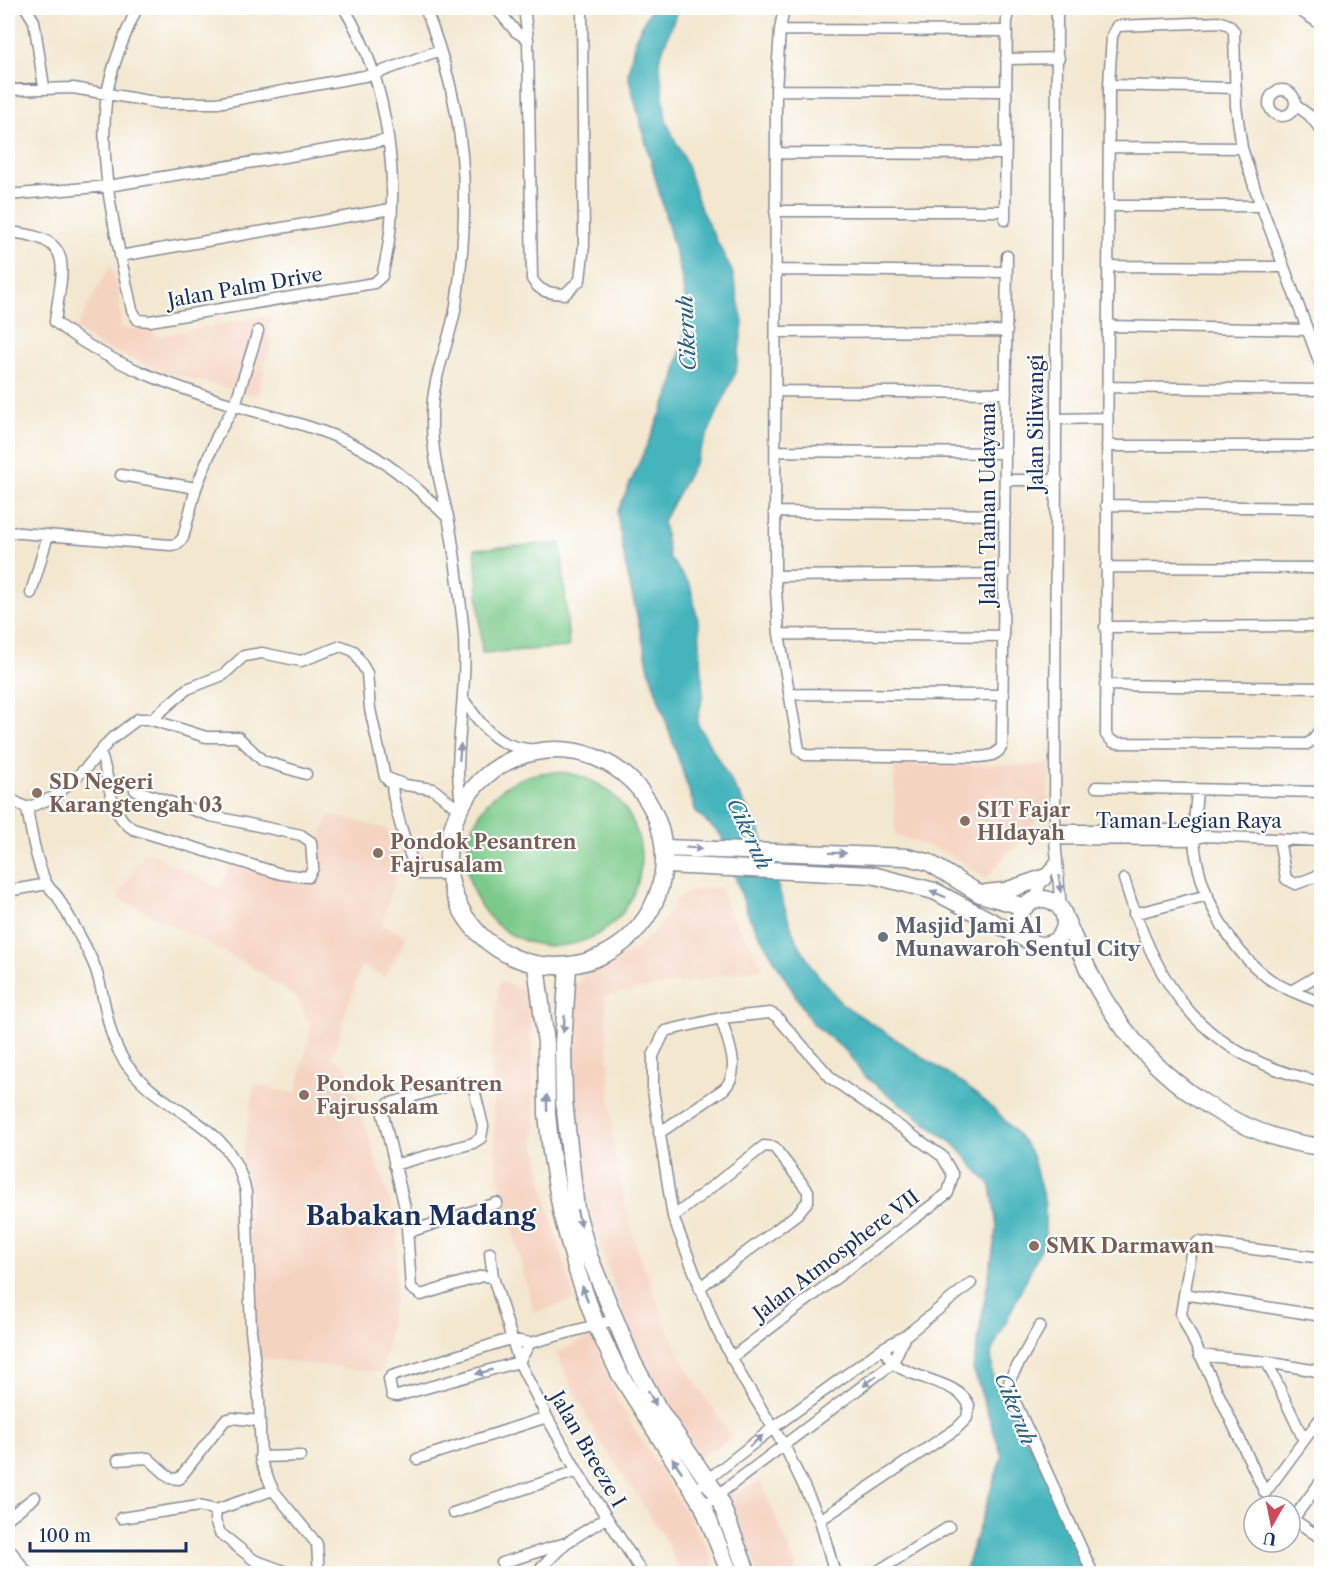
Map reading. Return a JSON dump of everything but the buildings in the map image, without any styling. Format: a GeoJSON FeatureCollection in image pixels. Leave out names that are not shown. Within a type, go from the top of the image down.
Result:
{"type":"FeatureCollection","features":[{"type":"Feature","properties":{"kind":"main road"},"geometry":{"type":"LineString","coordinates":[[539,750],[574,751],[608,762],[637,784],[656,813],[666,848],[666,865],[659,895],[645,922],[624,944],[597,959],[568,966],[536,965],[510,957],[487,942],[469,923],[455,900],[448,874],[449,841],[460,807],[474,786],[503,763],[539,750]]}},
{"type":"Feature","properties":{"kind":"main road"},"geometry":{"type":"LineString","coordinates":[[666,848],[907,857],[928,862],[980,894],[1029,904],[1046,899],[1064,915],[1096,984],[1124,1029],[1156,1065],[1181,1087],[1238,1122],[1282,1138],[1322,1147]]}},
{"type":"Feature","properties":{"kind":"main road"},"geometry":{"type":"LineString","coordinates":[[666,865],[872,875],[912,884],[946,897],[1038,945],[1050,944],[1073,956],[1096,984]]}},
{"type":"Feature","properties":{"kind":"main road"},"geometry":{"type":"LineString","coordinates":[[980,894],[1005,891],[1043,878]]}},
{"type":"Feature","properties":{"kind":"main road"},"geometry":{"type":"LineString","coordinates":[[1027,940],[1019,924],[1029,904]]}},
{"type":"Feature","properties":{"kind":"main road"},"geometry":{"type":"LineString","coordinates":[[1050,944],[1064,932],[1064,915]]}},
{"type":"Feature","properties":{"kind":"main road"},"geometry":{"type":"LineString","coordinates":[[536,965],[546,1043],[547,1114],[562,1216],[577,1271],[597,1327],[619,1373],[703,1506],[730,1574]]}},
{"type":"Feature","properties":{"kind":"main road"},"geometry":{"type":"LineString","coordinates":[[568,966],[563,1044],[564,1101],[576,1209],[589,1256],[614,1320],[657,1408],[718,1496],[748,1574]]}},
{"type":"Feature","properties":{"kind":"street"},"geometry":{"type":"LineString","coordinates":[[26,8],[34,21],[44,87]]}},
{"type":"Feature","properties":{"kind":"street","name":"Jalan Palm Drive"},"geometry":{"type":"LineString","coordinates":[[137,8],[123,40],[107,93],[105,140],[108,186],[132,310],[138,320],[150,321],[374,283],[382,276],[391,209],[392,174],[375,74],[344,8]]}},
{"type":"Feature","properties":{"kind":"street"},"geometry":{"type":"LineString","coordinates":[[424,8],[440,50],[458,113],[464,169],[463,248],[456,306],[432,403],[436,465],[448,518],[463,627],[463,699],[458,770],[460,807]]}},
{"type":"Feature","properties":{"kind":"street"},"geometry":{"type":"LineString","coordinates":[[496,8],[516,32],[528,39]]}},
{"type":"Feature","properties":{"kind":"street"},"geometry":{"type":"LineString","coordinates":[[524,8],[528,39],[532,279],[536,286],[547,293],[565,294],[580,280],[584,245],[582,8]]}},
{"type":"Feature","properties":{"kind":"street"},"geometry":{"type":"LineString","coordinates":[[784,8],[780,30],[776,90],[777,391],[774,512],[779,634],[789,694],[1004,695]]}},
{"type":"Feature","properties":{"kind":"street"},"geometry":{"type":"LineString","coordinates":[[776,211],[1005,216],[1007,8]]}},
{"type":"Feature","properties":{"kind":"street","name":"Jalan Siliwangi"},"geometry":{"type":"LineString","coordinates":[[1057,8],[1059,58],[1055,834],[1064,915]]}},
{"type":"Feature","properties":{"kind":"street"},"geometry":{"type":"LineString","coordinates":[[1296,8],[1322,25]]}},
{"type":"Feature","properties":{"kind":"street"},"geometry":{"type":"LineString","coordinates":[[1322,369],[1261,206],[1242,148],[1236,88],[1234,31],[1229,25],[1221,22],[1117,26],[1112,36],[1109,85],[1105,685],[1105,720],[1108,739],[1119,743],[1307,744],[1322,725]]}},
{"type":"Feature","properties":{"kind":"street"},"geometry":{"type":"LineString","coordinates":[[780,30],[1007,31]]}},
{"type":"Feature","properties":{"kind":"street"},"geometry":{"type":"LineString","coordinates":[[8,90],[44,87],[107,93],[160,103],[217,103],[375,74],[440,50]]}},
{"type":"Feature","properties":{"kind":"street"},"geometry":{"type":"LineString","coordinates":[[1006,59],[1059,58]]}},
{"type":"Feature","properties":{"kind":"street"},"geometry":{"type":"LineString","coordinates":[[1109,85],[1236,88]]}},
{"type":"Feature","properties":{"kind":"street"},"geometry":{"type":"LineString","coordinates":[[776,90],[1006,91]]}},
{"type":"Feature","properties":{"kind":"street"},"geometry":{"type":"LineString","coordinates":[[1295,105],[1309,115],[1322,131]]}},
{"type":"Feature","properties":{"kind":"street"},"geometry":{"type":"LineString","coordinates":[[8,195],[108,186],[387,140]]}},
{"type":"Feature","properties":{"kind":"street"},"geometry":{"type":"LineString","coordinates":[[1109,147],[1242,148]]}},
{"type":"Feature","properties":{"kind":"street"},"geometry":{"type":"LineString","coordinates":[[776,153],[1005,154]]}},
{"type":"Feature","properties":{"kind":"street"},"geometry":{"type":"LineString","coordinates":[[1108,206],[1261,206]]}},
{"type":"Feature","properties":{"kind":"street"},"geometry":{"type":"LineString","coordinates":[[120,256],[391,209]]}},
{"type":"Feature","properties":{"kind":"street"},"geometry":{"type":"LineString","coordinates":[[8,232],[35,234],[51,242],[61,256],[55,322],[80,342],[151,375],[346,441],[382,460],[414,484],[448,518]]}},
{"type":"Feature","properties":{"kind":"street","name":"Jalan Taman Udayana"},"geometry":{"type":"LineString","coordinates":[[789,694],[799,750],[814,756],[978,758],[999,752],[1003,741],[1004,695],[1008,256]]}},
{"type":"Feature","properties":{"kind":"street"},"geometry":{"type":"LineString","coordinates":[[1108,266],[1284,267]]}},
{"type":"Feature","properties":{"kind":"street"},"geometry":{"type":"LineString","coordinates":[[776,270],[1007,272]]}},
{"type":"Feature","properties":{"kind":"street"},"geometry":{"type":"LineString","coordinates":[[1108,327],[1307,330]]}},
{"type":"Feature","properties":{"kind":"street"},"geometry":{"type":"LineString","coordinates":[[8,532],[177,544],[183,538],[196,488],[217,436],[235,405],[258,331]]}},
{"type":"Feature","properties":{"kind":"street"},"geometry":{"type":"LineString","coordinates":[[776,332],[1007,331]]}},
{"type":"Feature","properties":{"kind":"street"},"geometry":{"type":"LineString","coordinates":[[1107,387],[1322,390]]}},
{"type":"Feature","properties":{"kind":"street"},"geometry":{"type":"LineString","coordinates":[[777,391],[1006,393]]}},
{"type":"Feature","properties":{"kind":"street"},"geometry":{"type":"LineString","coordinates":[[1056,419],[1107,418]]}},
{"type":"Feature","properties":{"kind":"street"},"geometry":{"type":"LineString","coordinates":[[1107,446],[1322,446]]}},
{"type":"Feature","properties":{"kind":"street"},"geometry":{"type":"LineString","coordinates":[[776,451],[1006,453]]}},
{"type":"Feature","properties":{"kind":"street"},"geometry":{"type":"LineString","coordinates":[[121,475],[196,488]]}},
{"type":"Feature","properties":{"kind":"street"},"geometry":{"type":"LineString","coordinates":[[1005,480],[1057,480]]}},
{"type":"Feature","properties":{"kind":"street"},"geometry":{"type":"LineString","coordinates":[[1106,505],[1322,508]]}},
{"type":"Feature","properties":{"kind":"street"},"geometry":{"type":"LineString","coordinates":[[774,512],[1005,515]]}},
{"type":"Feature","properties":{"kind":"street"},"geometry":{"type":"LineString","coordinates":[[32,593],[48,535]]}},
{"type":"Feature","properties":{"kind":"street"},"geometry":{"type":"LineString","coordinates":[[1106,567],[1322,568]]}},
{"type":"Feature","properties":{"kind":"street"},"geometry":{"type":"LineString","coordinates":[[775,576],[1005,574]]}},
{"type":"Feature","properties":{"kind":"street"},"geometry":{"type":"LineString","coordinates":[[1106,627],[1322,626]]}},
{"type":"Feature","properties":{"kind":"street"},"geometry":{"type":"LineString","coordinates":[[779,634],[1005,636]]}},
{"type":"Feature","properties":{"kind":"street"},"geometry":{"type":"LineString","coordinates":[[151,720],[187,689],[223,675],[244,656],[262,653],[301,661],[341,646],[354,651],[367,673],[370,710],[385,777],[392,785],[396,811],[412,863],[419,874],[448,874]]}},
{"type":"Feature","properties":{"kind":"street"},"geometry":{"type":"LineString","coordinates":[[1105,685],[1322,688]]}},
{"type":"Feature","properties":{"kind":"street"},"geometry":{"type":"LineString","coordinates":[[463,699],[482,725],[503,745],[517,750],[539,750]]}},
{"type":"Feature","properties":{"kind":"street"},"geometry":{"type":"LineString","coordinates":[[8,798],[27,808],[54,797],[126,726],[138,719],[151,720],[206,737],[238,737],[263,761],[306,774]]}},
{"type":"Feature","properties":{"kind":"street"},"geometry":{"type":"LineString","coordinates":[[100,753],[106,767],[114,809],[121,822],[133,829],[288,876],[308,877],[313,868],[311,842],[301,836],[210,816],[135,790]]}},
{"type":"Feature","properties":{"kind":"street"},"geometry":{"type":"LineString","coordinates":[[385,777],[405,785],[433,789],[460,807]]}},
{"type":"Feature","properties":{"kind":"street"},"geometry":{"type":"LineString","coordinates":[[1096,787],[1322,792]]}},
{"type":"Feature","properties":{"kind":"street"},"geometry":{"type":"LineString","coordinates":[[1197,790],[1197,835],[1208,895],[1218,920],[1243,953],[1268,978],[1291,991],[1322,1003]]}},
{"type":"Feature","properties":{"kind":"street"},"geometry":{"type":"LineString","coordinates":[[27,808],[28,825],[47,884],[59,898],[96,972],[110,1033],[118,1052],[147,1085],[221,1140],[243,1177],[247,1209],[251,1330],[263,1471],[273,1490],[317,1544],[320,1574]]}},
{"type":"Feature","properties":{"kind":"street","name":"Taman Legian Raya"},"geometry":{"type":"LineString","coordinates":[[1055,834],[1197,835],[1322,841]]}},
{"type":"Feature","properties":{"kind":"street"},"geometry":{"type":"LineString","coordinates":[[1279,839],[1286,879],[1296,884],[1322,874]]}},
{"type":"Feature","properties":{"kind":"street"},"geometry":{"type":"LineString","coordinates":[[1029,904],[1043,878],[1057,860]]}},
{"type":"Feature","properties":{"kind":"street"},"geometry":{"type":"LineString","coordinates":[[1124,879],[1134,914],[1169,987],[1216,1037],[1263,1066],[1322,1082]]}},
{"type":"Feature","properties":{"kind":"street"},"geometry":{"type":"LineString","coordinates":[[8,891],[47,884]]}},
{"type":"Feature","properties":{"kind":"street"},"geometry":{"type":"LineString","coordinates":[[1134,914],[1208,895]]}},
{"type":"Feature","properties":{"kind":"street"},"geometry":{"type":"LineString","coordinates":[[1291,991],[1322,973]]}},
{"type":"Feature","properties":{"kind":"street","name":"Jalan Atmosphere VII"},"geometry":{"type":"LineString","coordinates":[[722,1018],[764,1013],[776,1016],[832,1079],[942,1156],[953,1175],[948,1193],[731,1358]]}},
{"type":"Feature","properties":{"kind":"street"},"geometry":{"type":"LineString","coordinates":[[659,1133],[724,1089],[732,1079],[734,1066],[722,1018],[665,1031],[653,1056],[653,1090],[659,1133],[673,1217],[699,1288],[731,1358],[784,1447],[820,1520],[835,1574]]}},
{"type":"Feature","properties":{"kind":"street"},"geometry":{"type":"LineString","coordinates":[[394,1165],[474,1143],[481,1138],[483,1126],[473,1086],[457,1083],[383,1108],[382,1113],[409,1232],[410,1281],[417,1294],[482,1276],[493,1277]]}},
{"type":"Feature","properties":{"kind":"street"},"geometry":{"type":"LineString","coordinates":[[673,1217],[764,1146],[774,1147],[809,1196],[806,1205],[797,1214],[699,1288]]}},
{"type":"Feature","properties":{"kind":"street"},"geometry":{"type":"LineString","coordinates":[[409,1232],[497,1203]]}},
{"type":"Feature","properties":{"kind":"street"},"geometry":{"type":"LineString","coordinates":[[1322,1258],[1198,1242],[1192,1248],[1181,1314],[1265,1492],[1322,1416]]}},
{"type":"Feature","properties":{"kind":"street","name":"Jalan Breeze I"},"geometry":{"type":"LineString","coordinates":[[490,1252],[493,1277],[510,1339],[519,1362],[577,1471],[639,1572]]}},
{"type":"Feature","properties":{"kind":"street"},"geometry":{"type":"LineString","coordinates":[[693,1490],[883,1348],[905,1336],[971,1283]]}},
{"type":"Feature","properties":{"kind":"street"},"geometry":{"type":"LineString","coordinates":[[1184,1294],[1322,1316]]}},
{"type":"Feature","properties":{"kind":"street"},"geometry":{"type":"LineString","coordinates":[[530,1343],[519,1362],[393,1395],[389,1379],[393,1376],[510,1339],[530,1343],[597,1327],[614,1320]]}},
{"type":"Feature","properties":{"kind":"street"},"geometry":{"type":"LineString","coordinates":[[1040,1326],[1008,1386],[1093,1574]]}},
{"type":"Feature","properties":{"kind":"street"},"geometry":{"type":"LineString","coordinates":[[703,1506],[893,1363],[905,1336]]}},
{"type":"Feature","properties":{"kind":"street"},"geometry":{"type":"LineString","coordinates":[[820,1520],[956,1429],[967,1418],[969,1405],[961,1393],[919,1377],[893,1363],[883,1348]]}},
{"type":"Feature","properties":{"kind":"street"},"geometry":{"type":"LineString","coordinates":[[1199,1355],[1267,1362],[1322,1372]]}},
{"type":"Feature","properties":{"kind":"street"},"geometry":{"type":"LineString","coordinates":[[1267,1362],[1304,1440]]}},
{"type":"Feature","properties":{"kind":"street"},"geometry":{"type":"LineString","coordinates":[[417,1458],[547,1417]]}},
{"type":"Feature","properties":{"kind":"street"},"geometry":{"type":"LineString","coordinates":[[118,1460],[150,1459],[170,1478],[179,1479],[225,1420],[232,1418],[259,1422]]}},
{"type":"Feature","properties":{"kind":"street"},"geometry":{"type":"LineString","coordinates":[[261,1457],[300,1456]]}},
{"type":"Feature","properties":{"kind":"street"},"geometry":{"type":"LineString","coordinates":[[453,1513],[577,1471]]}},
{"type":"Feature","properties":{"kind":"street"},"geometry":{"type":"LineString","coordinates":[[1322,1480],[1293,1519],[1322,1539]]}},
{"type":"Feature","properties":{"kind":"street"},"geometry":{"type":"LineString","coordinates":[[121,1518],[200,1506],[216,1510],[273,1490]]}},
{"type":"Feature","properties":{"kind":"street"},"geometry":{"type":"LineString","coordinates":[[8,1518],[35,1497]]}},
{"type":"Feature","properties":{"kind":"street"},"geometry":{"type":"LineString","coordinates":[[216,1510],[216,1527],[220,1533],[254,1560],[292,1574]]}},
{"type":"Feature","properties":{"kind":"street"},"geometry":{"type":"LineString","coordinates":[[535,1574],[566,1543],[606,1518]]}},
{"type":"Feature","properties":{"kind":"street"},"geometry":{"type":"LineString","coordinates":[[873,1574],[949,1527]]}},
{"type":"Feature","properties":{"kind":"street"},"geometry":{"type":"LineString","coordinates":[[502,1563],[566,1543]]}},
{"type":"Feature","properties":{"kind":"street"},"geometry":{"type":"LineString","coordinates":[[8,1547],[28,1574]]}},
{"type":"Feature","properties":{"kind":"shaded area"},"geometry":{"type":"Polygon","coordinates":[[[111,263],[120,298],[121,328],[148,329],[158,336],[270,315],[270,350],[257,396],[164,372],[99,346],[76,329],[111,263]]]}},
{"type":"Feature","properties":{"kind":"shaded area","name":"SIT Fajar HIdayah"},"geometry":{"type":"Polygon","coordinates":[[[894,765],[1049,765],[1048,807],[986,878],[943,851],[895,835],[894,765]]]}},
{"type":"Feature","properties":{"kind":"shaded area","name":"Pondok Pesantren Fajrussalam"},"geometry":{"type":"Polygon","coordinates":[[[330,815],[387,829],[401,853],[382,925],[407,936],[385,977],[361,966],[332,1058],[346,1065],[398,1227],[395,1291],[383,1373],[253,1357],[248,1183],[242,1162],[254,1084],[296,1094],[311,1029],[298,999],[251,966],[118,898],[144,850],[220,888],[236,852],[302,879],[330,815]]]}},
{"type":"Feature","properties":{"kind":"shaded area"},"geometry":{"type":"Polygon","coordinates":[[[721,887],[728,909],[764,968],[605,996],[614,1154],[635,1243],[668,1330],[694,1380],[732,1438],[699,1458],[631,1336],[602,1251],[581,1182],[571,1111],[570,1036],[575,988],[587,971],[608,965],[636,949],[659,926],[675,901],[689,891],[721,887]]]}},
{"type":"Feature","properties":{"kind":"shaded area"},"geometry":{"type":"Polygon","coordinates":[[[499,981],[521,989],[530,1001],[535,1143],[548,1206],[575,1300],[534,1313],[496,1166],[491,1060],[499,981]]]}},
{"type":"Feature","properties":{"kind":"shaded area"},"geometry":{"type":"Polygon","coordinates":[[[592,1336],[620,1405],[706,1546],[718,1573],[679,1573],[665,1538],[595,1433],[556,1353],[592,1336]]]}},
{"type":"Feature","properties":{"kind":"shaded area"},"geometry":{"type":"Polygon","coordinates":[[[761,1482],[794,1561],[796,1573],[758,1573],[727,1495],[761,1482]]]}},
{"type":"Feature","properties":{"kind":"green space"},"geometry":{"type":"Polygon","coordinates":[[[561,543],[569,647],[482,653],[475,549],[561,543]]]}},
{"type":"Feature","properties":{"kind":"green space"},"geometry":{"type":"Polygon","coordinates":[[[554,772],[571,773],[587,778],[603,786],[616,797],[627,810],[635,826],[640,842],[640,876],[635,892],[627,908],[616,921],[603,932],[587,940],[571,945],[554,946],[537,945],[521,940],[505,932],[492,921],[481,908],[473,892],[468,876],[467,859],[468,842],[473,826],[481,810],[492,797],[505,786],[521,778],[537,773],[554,772]]]}},
{"type":"Feature","properties":{"kind":"water","name":"Cikeruh"},"geometry":{"type":"Polygon","coordinates":[[[651,8],[684,8],[676,14],[659,60],[666,121],[686,163],[701,210],[732,271],[743,323],[736,371],[694,464],[663,521],[669,557],[690,585],[699,626],[703,694],[697,723],[759,829],[793,933],[813,969],[842,1004],[965,1085],[999,1114],[1024,1142],[1032,1155],[1045,1204],[1045,1240],[991,1353],[993,1379],[1067,1512],[1093,1573],[964,1573],[1002,1456],[973,1369],[997,1227],[991,1186],[957,1147],[863,1075],[847,1052],[811,1022],[749,917],[721,835],[696,812],[650,673],[626,567],[617,513],[672,388],[688,317],[681,274],[628,75],[635,39],[651,8]]]}},
{"type":"Feature","properties":{"kind":"place","name":"SD Negeri Karangtengah 03"},"geometry":{"type":"Point","coordinates":[37,793]}},
{"type":"Feature","properties":{"kind":"place","name":"SIT Fajar HIdayah"},"geometry":{"type":"Point","coordinates":[965,821]}},
{"type":"Feature","properties":{"kind":"place","name":"Pondok Pesantren Fajrusalam"},"geometry":{"type":"Point","coordinates":[378,853]}},
{"type":"Feature","properties":{"kind":"place","name":"Masjid Jami Al Munawaroh Sentul City"},"geometry":{"type":"Point","coordinates":[883,937]}},
{"type":"Feature","properties":{"kind":"place","name":"Pondok Pesantren Fajrussalam"},"geometry":{"type":"Point","coordinates":[304,1095]}},
{"type":"Feature","properties":{"kind":"place","name":"SMK Darmawan"},"geometry":{"type":"Point","coordinates":[1034,1246]}},
{"type":"Feature","properties":{"kind":"district","name":"Babakan Madang"},"geometry":{"type":"Point","coordinates":[421,1216]}}]}
